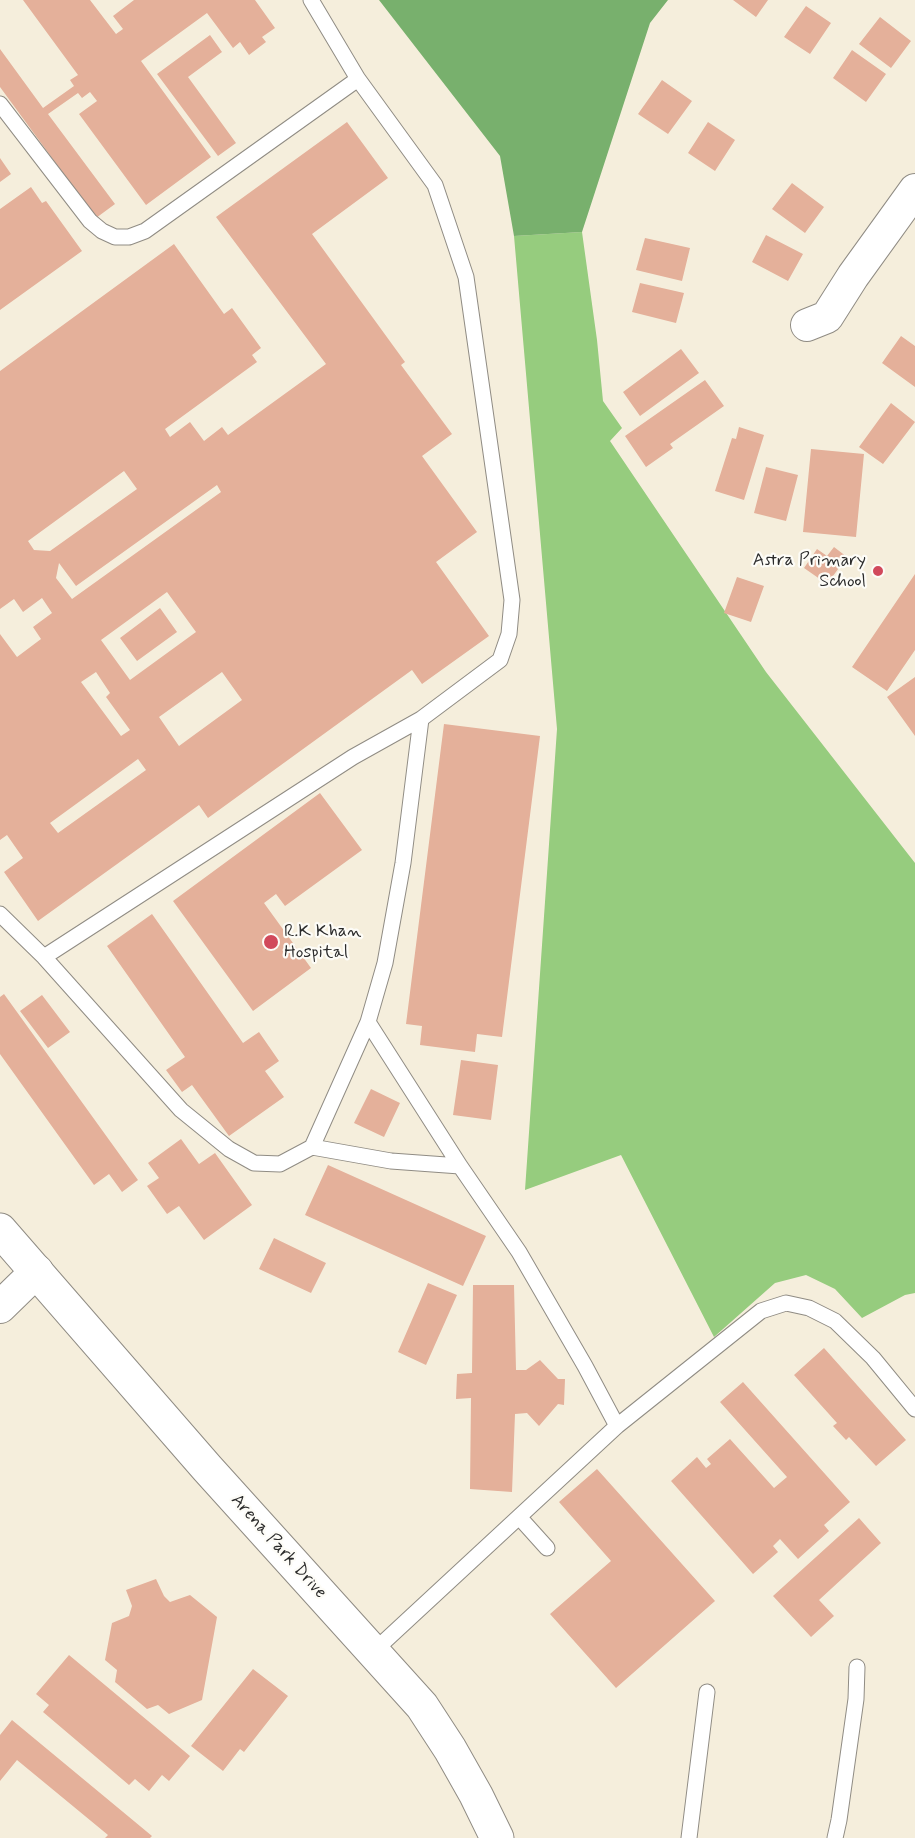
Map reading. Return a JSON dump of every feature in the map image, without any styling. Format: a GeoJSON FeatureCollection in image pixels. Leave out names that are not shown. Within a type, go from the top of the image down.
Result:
{"type":"FeatureCollection","features":[{"type":"Feature","properties":{"kind":"street"},"geometry":{"type":"LineString","coordinates":[[807,325],[827,317],[853,276],[915,190]]}},
{"type":"Feature","properties":{"kind":"street","name":"Arena Park Drive"},"geometry":{"type":"LineString","coordinates":[[0,1230],[207,1468],[422,1706],[450,1749],[497,1838]]}},
{"type":"Feature","properties":{"kind":"street"},"geometry":{"type":"LineString","coordinates":[[0,1307],[37,1270]]}},
{"type":"Feature","properties":{"kind":"lane"},"geometry":{"type":"LineString","coordinates":[[44,957],[353,757],[421,719],[500,660],[509,634],[512,600],[466,278],[435,185],[358,79],[311,0]]}},
{"type":"Feature","properties":{"kind":"lane"},"geometry":{"type":"LineString","coordinates":[[0,104],[90,221],[102,231],[115,237],[129,237],[145,231],[358,79]]}},
{"type":"Feature","properties":{"kind":"lane"},"geometry":{"type":"LineString","coordinates":[[0,914],[44,957],[174,1102],[229,1149],[254,1163],[280,1164],[312,1147],[368,1022],[389,941],[421,719]]}},
{"type":"Feature","properties":{"kind":"lane"},"geometry":{"type":"LineString","coordinates":[[368,1022],[460,1166],[519,1252],[617,1426]]}},
{"type":"Feature","properties":{"kind":"lane"},"geometry":{"type":"LineString","coordinates":[[312,1147],[391,1161],[460,1166]]}},
{"type":"Feature","properties":{"kind":"lane"},"geometry":{"type":"LineString","coordinates":[[374,1652],[617,1426],[761,1311],[786,1303],[809,1308],[835,1321],[873,1358],[915,1409]]}},
{"type":"Feature","properties":{"kind":"lane"},"geometry":{"type":"LineString","coordinates":[[520,1518],[547,1548]]}},
{"type":"Feature","properties":{"kind":"lane"},"geometry":{"type":"LineString","coordinates":[[835,1838],[856,1699],[857,1667]]}},
{"type":"Feature","properties":{"kind":"lane"},"geometry":{"type":"LineString","coordinates":[[689,1838],[707,1692]]}},
{"type":"Feature","properties":{"kind":"green space"},"geometry":{"type":"Polygon","coordinates":[[[379,0],[668,0],[650,23],[582,232],[514,236],[500,156],[379,0]]]}},
{"type":"Feature","properties":{"kind":"green space"},"geometry":{"type":"Polygon","coordinates":[[[582,232],[603,401],[622,428],[610,441],[766,672],[915,863],[915,1293],[905,1295],[862,1318],[835,1289],[806,1275],[775,1283],[714,1337],[621,1155],[525,1190],[557,729],[514,236],[582,232]]]}},
{"type":"Feature","properties":{"kind":"building"},"geometry":{"type":"Polygon","coordinates":[[[23,0],[90,0],[116,34],[123,29],[113,16],[134,0],[255,0],[275,28],[262,37],[266,42],[249,55],[240,42],[233,48],[207,13],[141,61],[211,157],[146,205],[79,114],[97,101],[90,92],[82,98],[78,93],[48,114],[115,204],[96,218],[0,87],[0,49],[43,108],[74,86],[70,80],[78,75],[23,0]]]}},
{"type":"Feature","properties":{"kind":"building"},"geometry":{"type":"Polygon","coordinates":[[[733,0],[768,0],[756,17],[733,0]]]}},
{"type":"Feature","properties":{"kind":"building"},"geometry":{"type":"Polygon","coordinates":[[[806,6],[831,23],[810,54],[784,37],[806,6]]]}},
{"type":"Feature","properties":{"kind":"building"},"geometry":{"type":"Polygon","coordinates":[[[880,17],[911,41],[891,68],[859,44],[880,17]]]}},
{"type":"Feature","properties":{"kind":"building"},"geometry":{"type":"Polygon","coordinates":[[[210,35],[222,52],[188,77],[236,143],[218,156],[157,74],[210,35]]]}},
{"type":"Feature","properties":{"kind":"building"},"geometry":{"type":"Polygon","coordinates":[[[852,50],[886,74],[866,102],[833,78],[852,50]]]}},
{"type":"Feature","properties":{"kind":"building"},"geometry":{"type":"Polygon","coordinates":[[[662,80],[692,101],[668,134],[638,114],[662,80]]]}},
{"type":"Feature","properties":{"kind":"building"},"geometry":{"type":"Polygon","coordinates":[[[347,122],[388,178],[312,234],[405,362],[401,365],[452,434],[422,456],[477,532],[436,562],[489,636],[422,684],[412,670],[208,818],[199,805],[38,921],[4,872],[23,858],[7,835],[0,840],[0,634],[17,657],[41,639],[33,627],[52,613],[42,598],[23,612],[14,599],[0,609],[0,371],[174,244],[224,314],[232,308],[261,348],[252,355],[257,362],[165,429],[170,437],[190,422],[204,441],[222,427],[228,435],[326,364],[216,217],[347,122]],[[124,471],[28,541],[34,550],[50,551],[137,489],[124,471]],[[217,485],[76,586],[59,563],[56,578],[72,599],[221,492],[217,485]],[[167,592],[101,640],[130,680],[196,632],[167,592]],[[96,672],[81,682],[121,736],[130,730],[106,697],[110,693],[96,672]],[[222,672],[159,717],[179,746],[242,700],[222,672]],[[138,759],[50,823],[58,833],[146,770],[138,759]]]}},
{"type":"Feature","properties":{"kind":"building"},"geometry":{"type":"Polygon","coordinates":[[[708,122],[735,140],[715,171],[688,153],[708,122]]]}},
{"type":"Feature","properties":{"kind":"building"},"geometry":{"type":"Polygon","coordinates":[[[0,158],[11,174],[0,182],[0,158]]]}},
{"type":"Feature","properties":{"kind":"building"},"geometry":{"type":"Polygon","coordinates":[[[792,183],[824,207],[805,233],[772,209],[792,183]]]}},
{"type":"Feature","properties":{"kind":"building"},"geometry":{"type":"Polygon","coordinates":[[[31,187],[42,203],[46,201],[82,251],[0,310],[0,209],[31,187]]]}},
{"type":"Feature","properties":{"kind":"building"},"geometry":{"type":"Polygon","coordinates":[[[766,235],[803,254],[788,281],[752,262],[766,235]]]}},
{"type":"Feature","properties":{"kind":"building"},"geometry":{"type":"Polygon","coordinates":[[[645,238],[690,248],[682,281],[636,270],[645,238]]]}},
{"type":"Feature","properties":{"kind":"building"},"geometry":{"type":"Polygon","coordinates":[[[640,283],[684,293],[676,323],[632,312],[640,283]]]}},
{"type":"Feature","properties":{"kind":"building"},"geometry":{"type":"Polygon","coordinates":[[[901,336],[915,346],[915,387],[882,363],[901,336]]]}},
{"type":"Feature","properties":{"kind":"building"},"geometry":{"type":"Polygon","coordinates":[[[681,349],[699,373],[640,416],[623,392],[681,349]]]}},
{"type":"Feature","properties":{"kind":"building"},"geometry":{"type":"Polygon","coordinates":[[[705,380],[724,406],[670,444],[673,448],[646,467],[625,436],[705,380]]]}},
{"type":"Feature","properties":{"kind":"building"},"geometry":{"type":"Polygon","coordinates":[[[891,403],[915,422],[883,464],[859,447],[891,403]]]}},
{"type":"Feature","properties":{"kind":"building"},"geometry":{"type":"Polygon","coordinates":[[[739,427],[764,435],[744,500],[715,491],[732,438],[736,439],[739,427]]]}},
{"type":"Feature","properties":{"kind":"building"},"geometry":{"type":"Polygon","coordinates":[[[811,449],[864,454],[856,537],[803,532],[811,449]]]}},
{"type":"Feature","properties":{"kind":"building"},"geometry":{"type":"Polygon","coordinates":[[[766,467],[798,475],[786,521],[754,513],[766,467]]]}},
{"type":"Feature","properties":{"kind":"building"},"geometry":{"type":"Polygon","coordinates":[[[834,547],[847,557],[827,584],[804,568],[817,549],[827,556],[834,547]]]}},
{"type":"Feature","properties":{"kind":"building"},"geometry":{"type":"Polygon","coordinates":[[[915,574],[915,650],[887,691],[852,667],[915,574]]]}},
{"type":"Feature","properties":{"kind":"building"},"geometry":{"type":"Polygon","coordinates":[[[737,577],[764,586],[751,622],[724,613],[737,577]]]}},
{"type":"Feature","properties":{"kind":"building"},"geometry":{"type":"Polygon","coordinates":[[[160,608],[177,632],[137,661],[120,638],[160,608]]]}},
{"type":"Feature","properties":{"kind":"building"},"geometry":{"type":"Polygon","coordinates":[[[915,677],[915,736],[887,697],[915,677]]]}},
{"type":"Feature","properties":{"kind":"building"},"geometry":{"type":"Polygon","coordinates":[[[444,724],[540,736],[502,1037],[477,1034],[475,1052],[420,1045],[422,1026],[406,1024],[444,724]]]}},
{"type":"Feature","properties":{"kind":"building"},"geometry":{"type":"Polygon","coordinates":[[[320,793],[362,850],[285,906],[276,894],[264,903],[311,968],[253,1011],[173,901],[320,793]]]}},
{"type":"Feature","properties":{"kind":"building"},"geometry":{"type":"Polygon","coordinates":[[[152,914],[243,1043],[259,1032],[279,1061],[265,1071],[284,1097],[229,1136],[192,1085],[182,1092],[166,1070],[185,1057],[107,946],[152,914]]]}},
{"type":"Feature","properties":{"kind":"building"},"geometry":{"type":"Polygon","coordinates":[[[4,994],[138,1180],[122,1192],[109,1174],[94,1185],[0,1054],[0,997],[4,994]]]}},
{"type":"Feature","properties":{"kind":"building"},"geometry":{"type":"Polygon","coordinates":[[[42,995],[70,1032],[48,1048],[20,1011],[42,995]]]}},
{"type":"Feature","properties":{"kind":"building"},"geometry":{"type":"Polygon","coordinates":[[[461,1060],[498,1065],[491,1120],[453,1115],[461,1060]]]}},
{"type":"Feature","properties":{"kind":"building"},"geometry":{"type":"Polygon","coordinates":[[[371,1089],[400,1103],[384,1137],[354,1123],[371,1089]]]}},
{"type":"Feature","properties":{"kind":"building"},"geometry":{"type":"Polygon","coordinates":[[[181,1139],[199,1164],[215,1153],[252,1205],[204,1240],[179,1206],[167,1214],[147,1186],[159,1178],[148,1163],[181,1139]]]}},
{"type":"Feature","properties":{"kind":"building"},"geometry":{"type":"Polygon","coordinates":[[[328,1165],[486,1236],[463,1286],[305,1215],[328,1165]]]}},
{"type":"Feature","properties":{"kind":"building"},"geometry":{"type":"Polygon","coordinates":[[[274,1238],[326,1263],[311,1293],[259,1269],[274,1238]]]}},
{"type":"Feature","properties":{"kind":"building"},"geometry":{"type":"Polygon","coordinates":[[[428,1283],[457,1295],[426,1365],[398,1352],[428,1283]]]}},
{"type":"Feature","properties":{"kind":"building"},"geometry":{"type":"Polygon","coordinates":[[[473,1285],[514,1285],[516,1370],[526,1370],[540,1360],[558,1379],[565,1379],[564,1405],[558,1404],[539,1426],[527,1413],[515,1414],[512,1492],[470,1489],[471,1398],[456,1399],[457,1374],[472,1373],[473,1285]]]}},
{"type":"Feature","properties":{"kind":"building"},"geometry":{"type":"Polygon","coordinates":[[[824,1348],[906,1440],[876,1466],[849,1437],[846,1440],[833,1426],[837,1423],[794,1375],[824,1348]]]}},
{"type":"Feature","properties":{"kind":"building"},"geometry":{"type":"Polygon","coordinates":[[[743,1382],[850,1502],[824,1525],[829,1531],[798,1559],[780,1539],[773,1546],[778,1552],[753,1574],[671,1481],[697,1457],[706,1468],[711,1464],[707,1459],[730,1439],[774,1488],[787,1477],[720,1402],[743,1382]]]}},
{"type":"Feature","properties":{"kind":"building"},"geometry":{"type":"Polygon","coordinates":[[[597,1469],[715,1601],[616,1688],[550,1614],[611,1561],[559,1502],[597,1469]]]}},
{"type":"Feature","properties":{"kind":"building"},"geometry":{"type":"Polygon","coordinates":[[[859,1518],[881,1543],[819,1600],[834,1616],[811,1637],[773,1596],[859,1518]]]}},
{"type":"Feature","properties":{"kind":"building"},"geometry":{"type":"Polygon","coordinates":[[[156,1579],[164,1596],[170,1602],[190,1595],[217,1617],[202,1700],[169,1714],[158,1705],[147,1709],[115,1682],[117,1670],[105,1660],[112,1623],[129,1616],[132,1606],[126,1590],[156,1579]]]}},
{"type":"Feature","properties":{"kind":"building"},"geometry":{"type":"Polygon","coordinates":[[[69,1655],[190,1756],[169,1781],[162,1775],[149,1791],[135,1779],[129,1785],[43,1712],[49,1705],[36,1694],[69,1655]]]}},
{"type":"Feature","properties":{"kind":"building"},"geometry":{"type":"Polygon","coordinates":[[[253,1669],[288,1696],[244,1752],[240,1749],[223,1771],[191,1746],[253,1669]]]}},
{"type":"Feature","properties":{"kind":"building"},"geometry":{"type":"Polygon","coordinates":[[[12,1720],[152,1836],[150,1838],[105,1838],[108,1835],[17,1760],[0,1781],[0,1735],[12,1720]]]}},
{"type":"Feature","properties":{"kind":"place","name":"Astra Primary School"},"geometry":{"type":"Point","coordinates":[878,571]}},
{"type":"Feature","properties":{"kind":"place","name":"R.K Khan Hospital"},"geometry":{"type":"Point","coordinates":[271,942]}}]}
